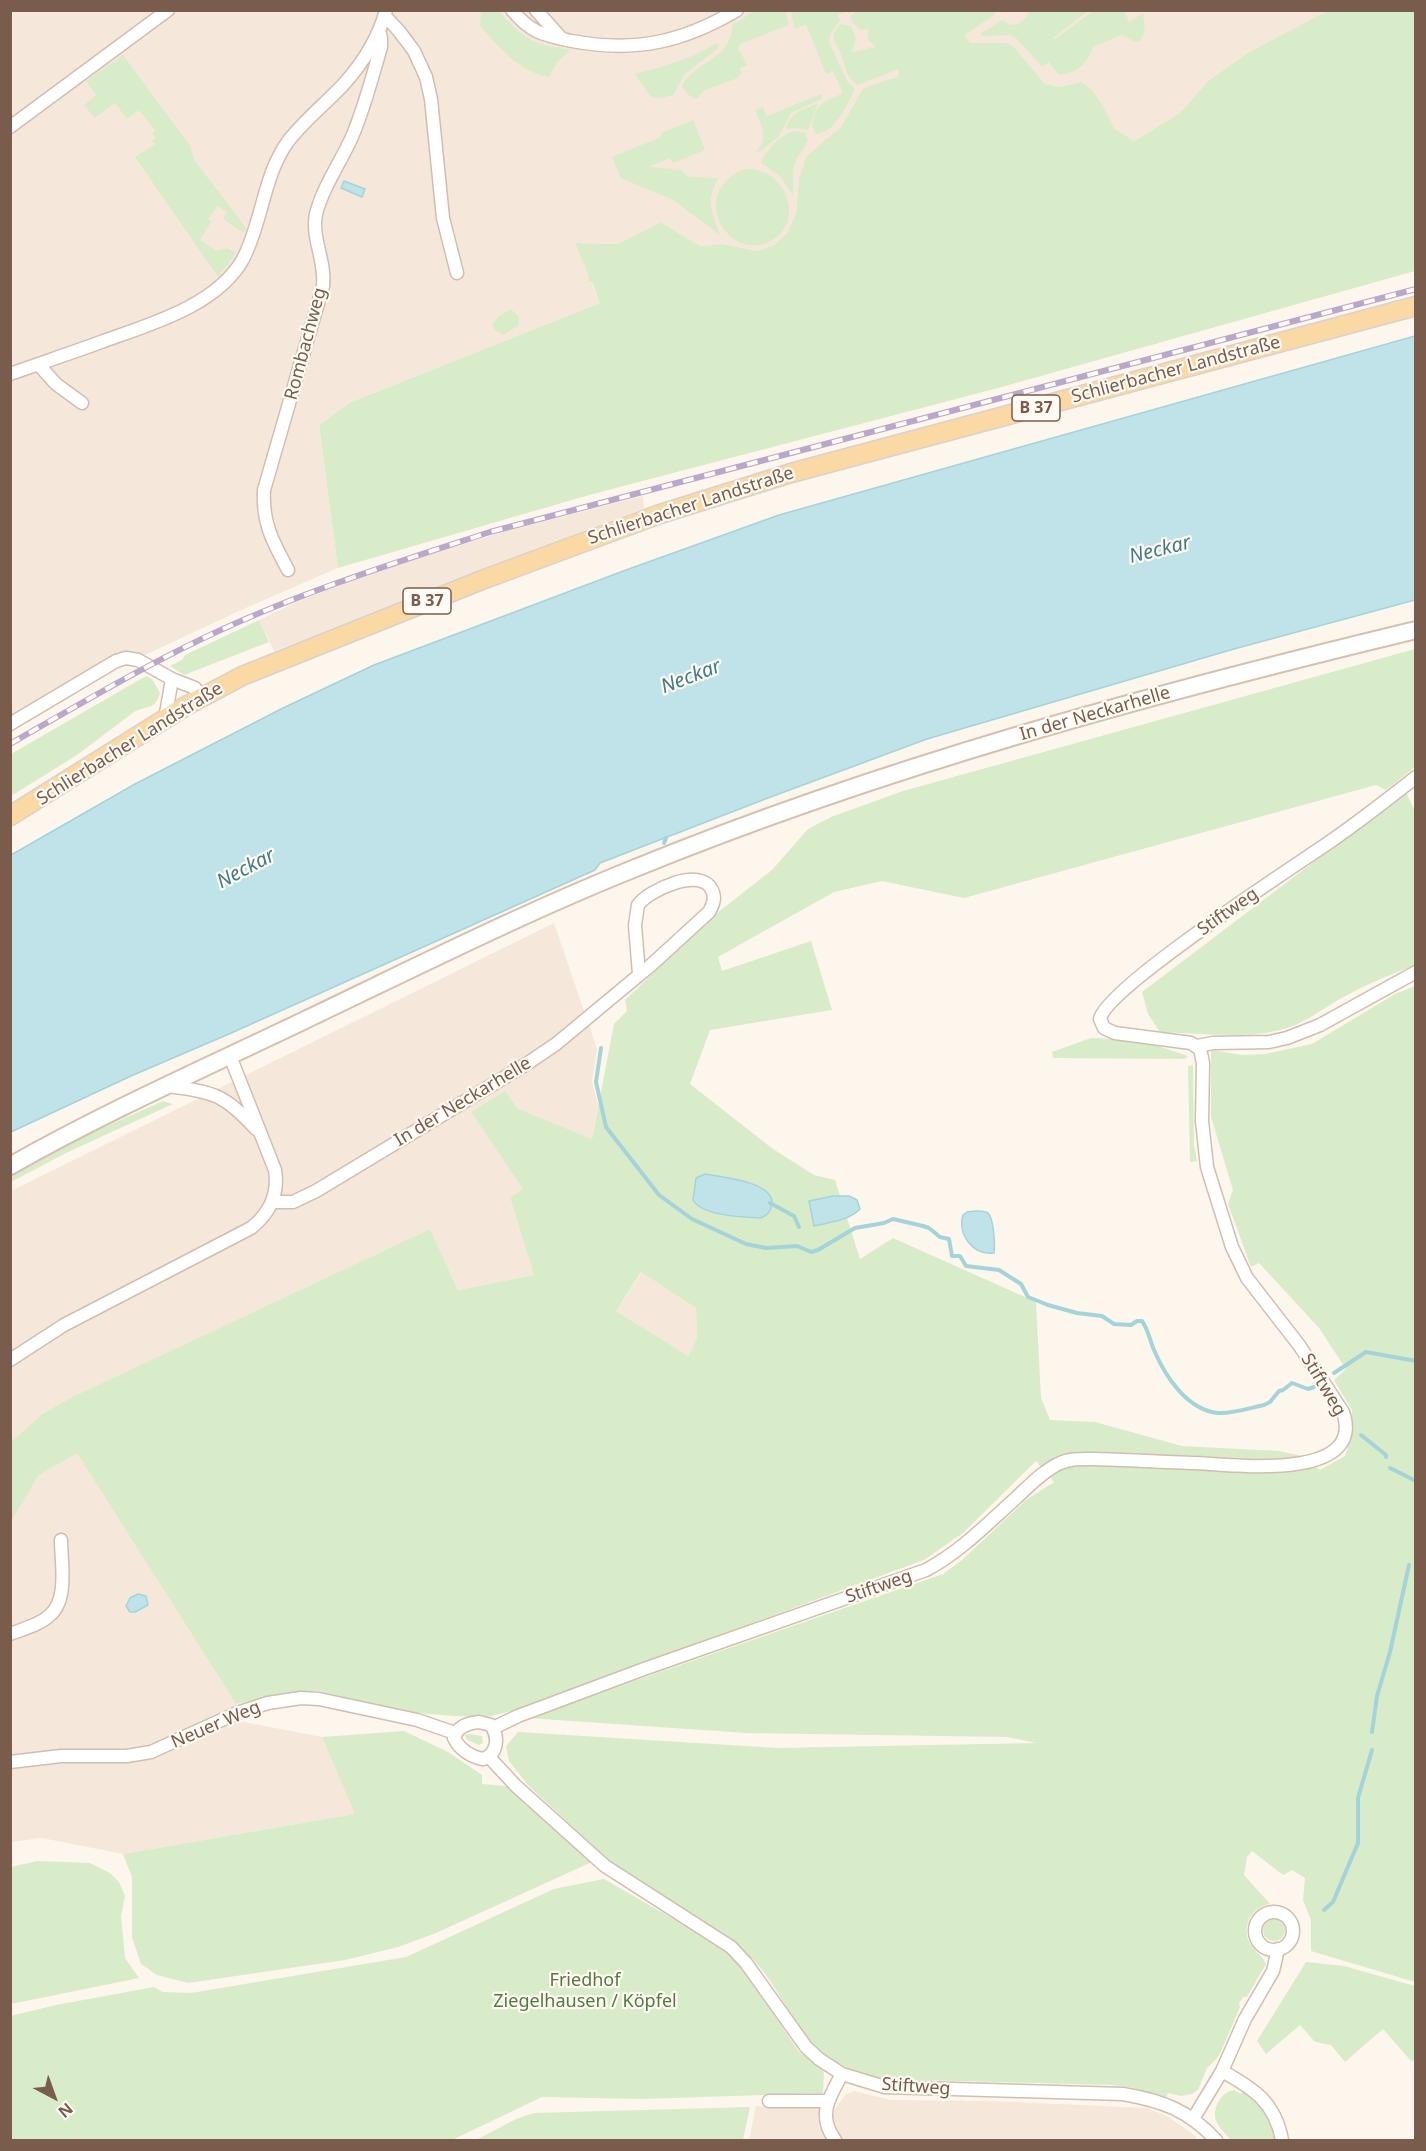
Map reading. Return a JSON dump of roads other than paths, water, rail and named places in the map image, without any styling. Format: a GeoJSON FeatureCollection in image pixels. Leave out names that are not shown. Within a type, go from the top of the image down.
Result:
{"type":"FeatureCollection","features":[{"type":"Feature","properties":{"kind":"main road","name":"Schlierbacher Landstraße"},"geometry":{"type":"LineString","coordinates":[[10,816],[201,697],[274,662],[451,592],[657,515],[791,472],[1416,306]]}},
{"type":"Feature","properties":{"kind":"main road","name":"In der Neckarhelle"},"geometry":{"type":"LineString","coordinates":[[10,1166],[166,1086],[565,897],[646,864],[779,814],[893,775],[1039,730],[1181,690],[1416,630]]}},
{"type":"Feature","properties":{"kind":"street"},"geometry":{"type":"LineString","coordinates":[[10,127],[168,10]]}},
{"type":"Feature","properties":{"kind":"street"},"geometry":{"type":"LineString","coordinates":[[512,10],[524,24],[538,33],[608,46],[648,45],[682,37],[737,10]]}},
{"type":"Feature","properties":{"kind":"street"},"geometry":{"type":"LineString","coordinates":[[536,10],[562,39]]}},
{"type":"Feature","properties":{"kind":"street","name":"Rombachweg"},"geometry":{"type":"LineString","coordinates":[[288,570],[266,525],[264,490],[323,286],[324,272],[315,232],[316,216],[324,193],[354,133],[381,47],[379,30],[386,13]]}},
{"type":"Feature","properties":{"kind":"street","name":"Rombachweg"},"geometry":{"type":"LineString","coordinates":[[386,13],[414,51],[426,77],[431,99],[442,218],[457,273]]}},
{"type":"Feature","properties":{"kind":"street"},"geometry":{"type":"LineString","coordinates":[[10,374],[185,310],[227,280],[247,252],[268,182],[281,153],[296,131],[354,72],[379,30]]}},
{"type":"Feature","properties":{"kind":"street"},"geometry":{"type":"LineString","coordinates":[[38,364],[56,384],[82,403]]}},
{"type":"Feature","properties":{"kind":"street"},"geometry":{"type":"LineString","coordinates":[[10,724],[121,659],[138,660],[172,679],[195,688],[201,697]]}},
{"type":"Feature","properties":{"kind":"street"},"geometry":{"type":"LineString","coordinates":[[165,719],[172,679]]}},
{"type":"Feature","properties":{"kind":"street","name":"Stiftweg"},"geometry":{"type":"LineString","coordinates":[[493,1728],[518,1716],[644,1669],[926,1570],[942,1562],[967,1543],[1040,1476],[1058,1464],[1070,1460],[1270,1466],[1306,1462],[1336,1449],[1345,1433],[1346,1423],[1343,1412],[1299,1345],[1247,1278],[1232,1247],[1207,1167],[1202,1121],[1202,1054],[1197,1046],[1156,1037],[1116,1033],[1101,1025],[1100,1014],[1110,1001],[1170,953],[1333,840],[1416,777]]}},
{"type":"Feature","properties":{"kind":"street","name":"In der Neckarhelle"},"geometry":{"type":"LineString","coordinates":[[273,1202],[293,1202],[316,1191],[525,1065],[572,1033],[639,974],[709,912],[714,900],[708,884],[689,879],[660,890],[641,901],[636,910],[635,925],[639,974]]}},
{"type":"Feature","properties":{"kind":"street"},"geometry":{"type":"LineString","coordinates":[[1197,1046],[1213,1043],[1269,1042],[1287,1038],[1320,1025],[1416,972]]}},
{"type":"Feature","properties":{"kind":"street"},"geometry":{"type":"LineString","coordinates":[[10,1360],[64,1325],[251,1228],[273,1202],[277,1188],[275,1170],[230,1056]]}},
{"type":"Feature","properties":{"kind":"street"},"geometry":{"type":"LineString","coordinates":[[166,1086],[200,1091],[225,1100],[236,1107],[261,1135]]}},
{"type":"Feature","properties":{"kind":"street"},"geometry":{"type":"LineString","coordinates":[[10,1634],[45,1619],[58,1605],[61,1588],[61,1540]]}},
{"type":"Feature","properties":{"kind":"street","name":"Neuer Weg"},"geometry":{"type":"LineString","coordinates":[[10,1762],[61,1756],[139,1755],[157,1750],[246,1710],[268,1703],[307,1698],[417,1720],[455,1733]]}},
{"type":"Feature","properties":{"kind":"street"},"geometry":{"type":"LineString","coordinates":[[455,1733],[474,1722],[486,1722],[493,1728],[496,1743],[489,1757]]}},
{"type":"Feature","properties":{"kind":"street","name":"Stiftweg"},"geometry":{"type":"LineString","coordinates":[[455,1733],[456,1742],[466,1752],[480,1759],[489,1757],[516,1786],[605,1866],[731,1947],[746,1963],[806,2047],[842,2074],[885,2087],[1123,2094],[1166,2104],[1193,2119],[1216,2140]]}},
{"type":"Feature","properties":{"kind":"street"},"geometry":{"type":"LineString","coordinates":[[1193,2119],[1222,2071],[1245,2019],[1273,1971],[1278,1949]]}},
{"type":"Feature","properties":{"kind":"street"},"geometry":{"type":"LineString","coordinates":[[1222,2071],[1259,2094],[1275,2115],[1282,2140]]}},
{"type":"Feature","properties":{"kind":"street"},"geometry":{"type":"LineString","coordinates":[[835,2140],[825,2120],[828,2101],[842,2074]]}},
{"type":"Feature","properties":{"kind":"street"},"geometry":{"type":"LineString","coordinates":[[769,2101],[828,2101]]}},
{"type":"Feature","properties":{"kind":"water"},"geometry":{"type":"Polygon","coordinates":[[[344,181],[365,189],[362,197],[341,188],[344,181]]]}},
{"type":"Feature","properties":{"kind":"water","name":"Neckar"},"geometry":{"type":"Polygon","coordinates":[[[1415,336],[1415,600],[1234,649],[927,739],[768,798],[600,863],[595,870],[131,1076],[11,1132],[11,855],[135,784],[283,708],[374,665],[779,515],[1415,336]]]}},
{"type":"Feature","properties":{"kind":"water"},"geometry":{"type":"Polygon","coordinates":[[[705,1174],[756,1185],[770,1196],[772,1204],[769,1211],[761,1218],[744,1217],[724,1215],[698,1205],[693,1200],[696,1178],[705,1174]]]}},
{"type":"Feature","properties":{"kind":"water"},"geometry":{"type":"Polygon","coordinates":[[[833,1196],[849,1196],[857,1200],[860,1209],[844,1219],[814,1226],[809,1201],[833,1196]]]}},
{"type":"Feature","properties":{"kind":"water"},"geometry":{"type":"Polygon","coordinates":[[[983,1211],[990,1216],[994,1232],[994,1253],[979,1251],[968,1242],[962,1229],[963,1215],[967,1212],[983,1211]]]}},
{"type":"Feature","properties":{"kind":"water"},"geometry":{"type":"Polygon","coordinates":[[[138,1594],[146,1596],[148,1605],[135,1612],[130,1612],[126,1606],[130,1598],[138,1594]]]}},
{"type":"Feature","properties":{"kind":"waterway"},"geometry":{"type":"LineString","coordinates":[[664,843],[666,838]]}},
{"type":"Feature","properties":{"kind":"waterway"},"geometry":{"type":"LineString","coordinates":[[601,1048],[596,1082],[606,1127],[659,1195],[692,1219],[746,1244],[766,1248],[797,1246],[811,1252],[855,1228],[884,1223],[893,1219],[923,1226],[940,1237],[949,1239],[952,1256],[960,1256],[966,1266],[999,1270],[1021,1284],[1028,1297],[1077,1313],[1102,1316],[1114,1324],[1131,1325],[1142,1321],[1164,1370],[1178,1390],[1196,1406],[1218,1413],[1229,1413],[1264,1405],[1292,1383],[1308,1389],[1314,1387]]}},
{"type":"Feature","properties":{"kind":"waterway"},"geometry":{"type":"LineString","coordinates":[[770,1203],[794,1216],[799,1227]]}},
{"type":"Feature","properties":{"kind":"waterway"},"geometry":{"type":"LineString","coordinates":[[1334,1373],[1366,1352],[1416,1361]]}},
{"type":"Feature","properties":{"kind":"waterway"},"geometry":{"type":"LineString","coordinates":[[1361,1435],[1386,1457]]}},
{"type":"Feature","properties":{"kind":"waterway"},"geometry":{"type":"LineString","coordinates":[[1390,1468],[1416,1481]]}},
{"type":"Feature","properties":{"kind":"waterway"},"geometry":{"type":"LineString","coordinates":[[1372,1732],[1377,1696],[1390,1652],[1409,1565]]}},
{"type":"Feature","properties":{"kind":"waterway"},"geometry":{"type":"LineString","coordinates":[[1324,1910],[1333,1902],[1358,1843],[1358,1798],[1372,1750]]}},
{"type":"Feature","properties":{"kind":"railway"},"geometry":{"type":"LineString","coordinates":[[10,744],[134,674],[229,626],[346,580],[490,532],[1416,289]]}},
{"type":"Feature","properties":{"kind":"park label","name":"Friedhof Ziegelhausen / Köpfel"},"geometry":{"type":"Point","coordinates":[585,1991]}}]}
